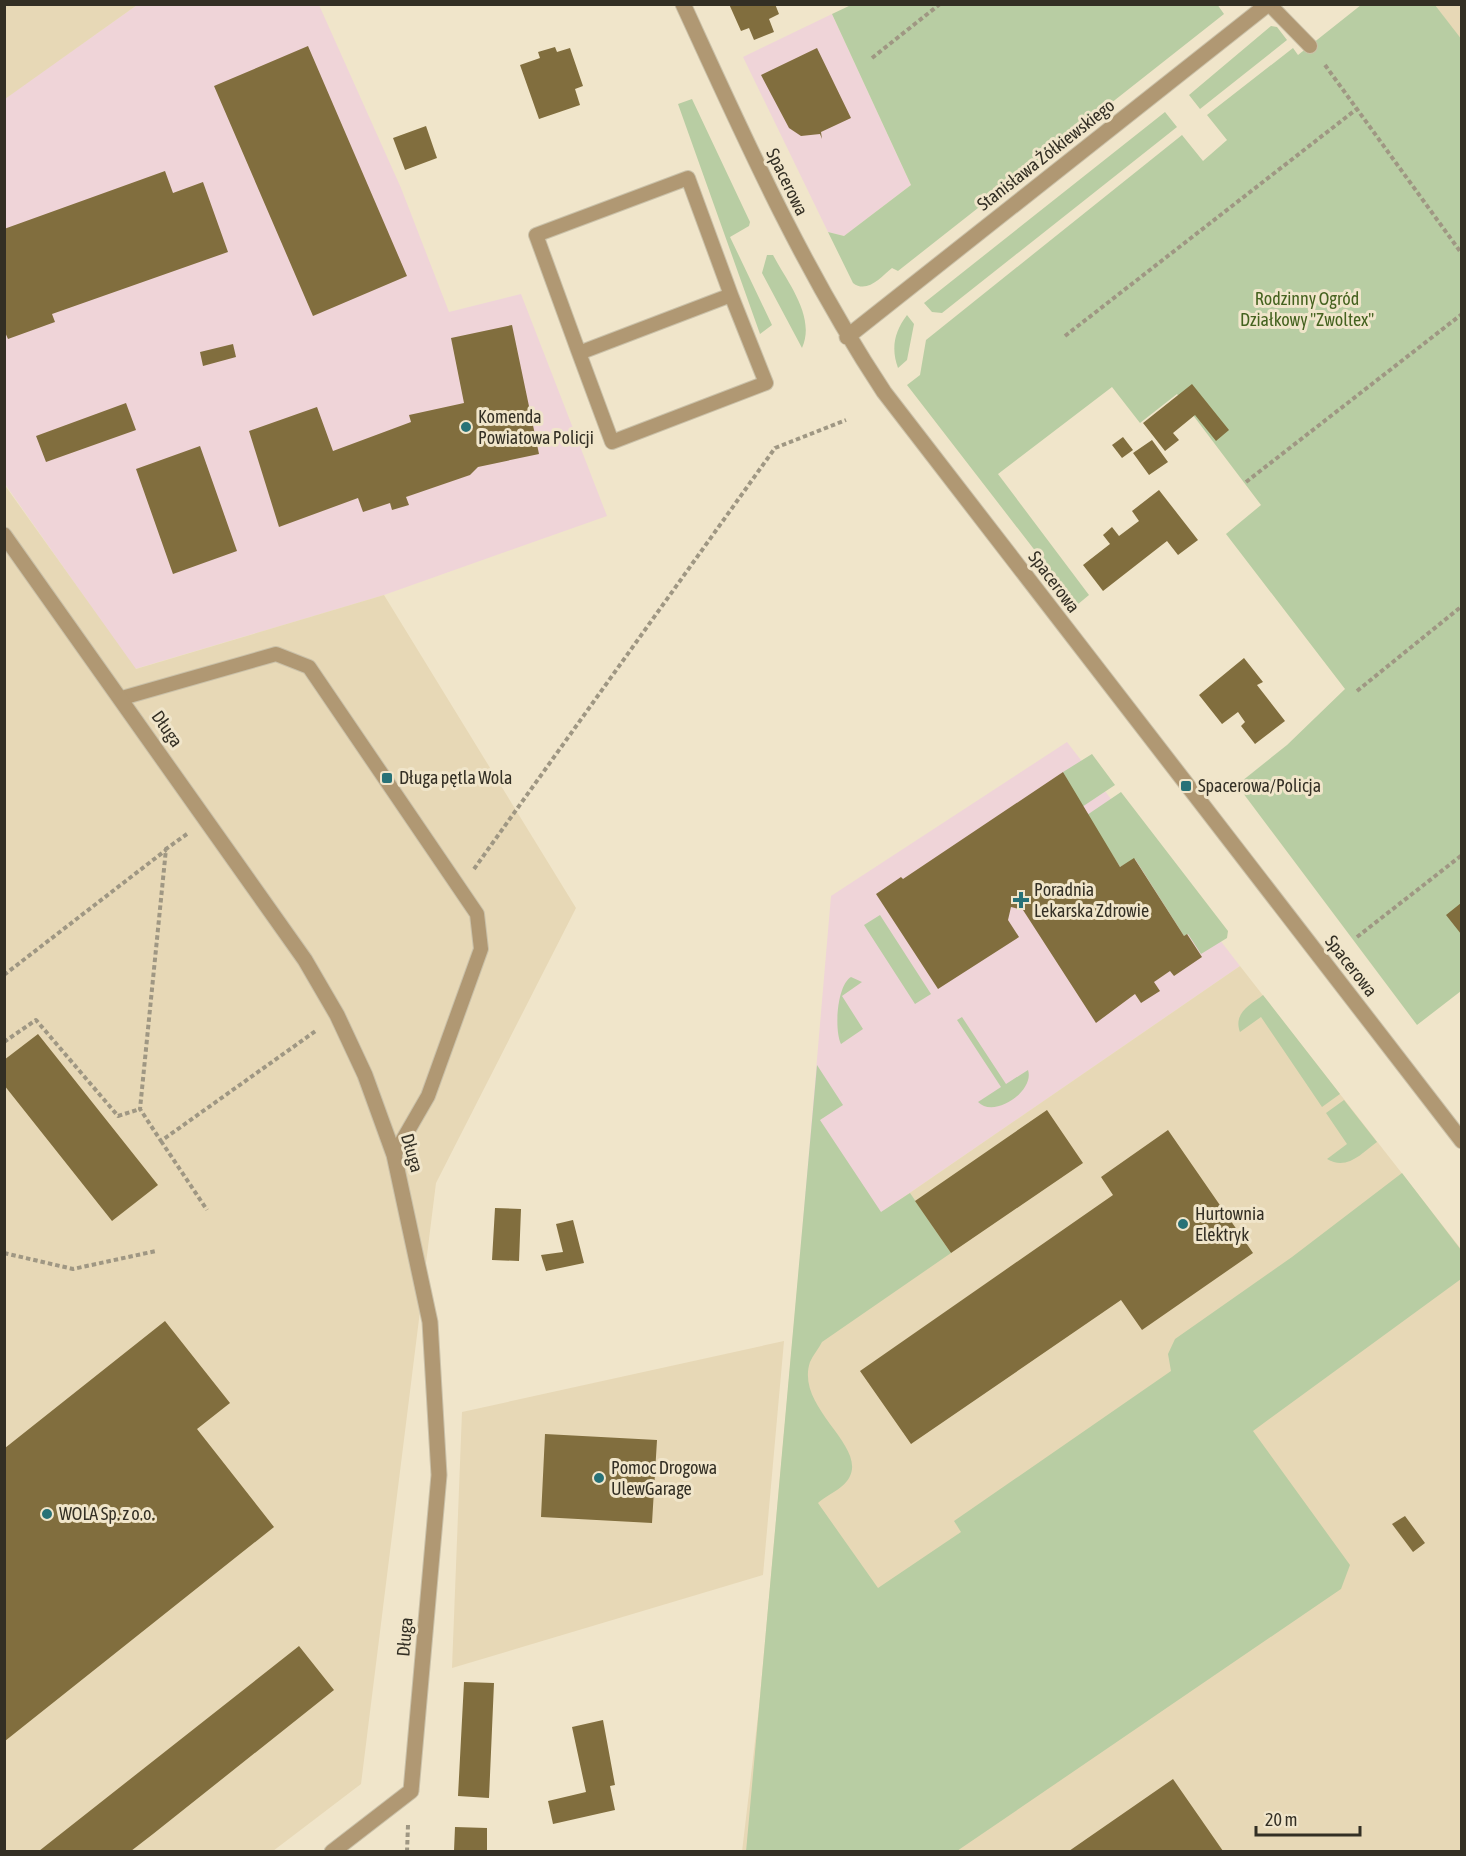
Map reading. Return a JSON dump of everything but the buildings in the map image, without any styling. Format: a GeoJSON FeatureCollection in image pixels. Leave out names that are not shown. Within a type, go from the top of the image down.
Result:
{"type":"FeatureCollection","features":[{"type":"Feature","properties":{"kind":"street","name":"Spacerowa"},"geometry":{"type":"LineString","coordinates":[[683,4],[769,194],[848,337],[884,392],[1461,1141]]}},
{"type":"Feature","properties":{"kind":"street","name":"Stanisława Żółkiewskiego"},"geometry":{"type":"LineString","coordinates":[[848,337],[1269,4]]}},
{"type":"Feature","properties":{"kind":"street","name":"Długa"},"geometry":{"type":"LineString","coordinates":[[4,535],[306,960],[337,1015],[364,1075],[394,1155],[430,1323],[439,1475],[411,1791],[332,1851]]}},
{"type":"Feature","properties":{"kind":"lane"},"geometry":{"type":"LineString","coordinates":[[1269,4],[1310,46]]}},
{"type":"Feature","properties":{"kind":"lane"},"geometry":{"type":"LineString","coordinates":[[688,178],[766,383],[612,442],[579,353],[536,235],[688,178]]}},
{"type":"Feature","properties":{"kind":"lane"},"geometry":{"type":"LineString","coordinates":[[579,353],[731,295]]}},
{"type":"Feature","properties":{"kind":"lane"},"geometry":{"type":"LineString","coordinates":[[122,698],[276,654],[309,667],[477,914],[481,949],[428,1096],[394,1155]]}},
{"type":"Feature","properties":{"kind":"path"},"geometry":{"type":"LineString","coordinates":[[872,57],[940,4]]}},
{"type":"Feature","properties":{"kind":"path"},"geometry":{"type":"LineString","coordinates":[[1310,46],[1358,108],[1461,254]]}},
{"type":"Feature","properties":{"kind":"path"},"geometry":{"type":"LineString","coordinates":[[1065,336],[1358,108]]}},
{"type":"Feature","properties":{"kind":"path"},"geometry":{"type":"LineString","coordinates":[[1246,482],[1461,314]]}},
{"type":"Feature","properties":{"kind":"path"},"geometry":{"type":"LineString","coordinates":[[460,888],[775,448],[846,420]]}},
{"type":"Feature","properties":{"kind":"path"},"geometry":{"type":"LineString","coordinates":[[1357,691],[1461,606]]}},
{"type":"Feature","properties":{"kind":"path"},"geometry":{"type":"LineString","coordinates":[[4,975],[206,818]]}},
{"type":"Feature","properties":{"kind":"path"},"geometry":{"type":"LineString","coordinates":[[166,849],[140,1109],[207,1210]]}},
{"type":"Feature","properties":{"kind":"path"},"geometry":{"type":"LineString","coordinates":[[1357,937],[1461,855]]}},
{"type":"Feature","properties":{"kind":"path"},"geometry":{"type":"LineString","coordinates":[[161,1141],[337,1015]]}},
{"type":"Feature","properties":{"kind":"path"},"geometry":{"type":"LineString","coordinates":[[4,1042],[36,1020],[118,1116],[140,1109]]}},
{"type":"Feature","properties":{"kind":"path"},"geometry":{"type":"LineString","coordinates":[[4,1253],[73,1269],[156,1251]]}},
{"type":"Feature","properties":{"kind":"shaded area"},"geometry":{"type":"Polygon","coordinates":[[[5,4],[137,4],[137,5],[5,99],[5,4]]]}},
{"type":"Feature","properties":{"kind":"shaded area"},"geometry":{"type":"Polygon","coordinates":[[[137,5],[319,5],[401,188],[449,312],[521,294],[607,516],[384,595],[135,669],[5,484],[4,99],[137,5]]]}},
{"type":"Feature","properties":{"kind":"shaded area"},"geometry":{"type":"Polygon","coordinates":[[[1435,5],[1461,5],[1461,40],[1435,5]]]}},
{"type":"Feature","properties":{"kind":"shaded area"},"geometry":{"type":"Polygon","coordinates":[[[832,14],[911,185],[844,236],[828,232],[743,57],[832,14]]]}},
{"type":"Feature","properties":{"kind":"shaded area"},"geometry":{"type":"Polygon","coordinates":[[[4,484],[136,669],[384,595],[576,908],[436,1183],[361,1784],[273,1851],[5,1851],[4,484]]]}},
{"type":"Feature","properties":{"kind":"shaded area"},"geometry":{"type":"Polygon","coordinates":[[[1067,742],[1240,966],[799,1269],[831,896],[1067,742]]]}},
{"type":"Feature","properties":{"kind":"shaded area"},"geometry":{"type":"Polygon","coordinates":[[[1240,966],[1461,1249],[1461,1851],[742,1852],[759,1707],[799,1269],[1240,966]]]}},
{"type":"Feature","properties":{"kind":"shaded area"},"geometry":{"type":"Polygon","coordinates":[[[784,1341],[763,1575],[452,1668],[462,1412],[784,1341]]]}},
{"type":"Feature","properties":{"kind":"green space"},"geometry":{"type":"Polygon","coordinates":[[[1217,4],[1224,14],[898,271],[892,268],[879,280],[863,287],[853,283],[828,232],[844,236],[911,185],[832,14],[851,5],[1217,4]]]}},
{"type":"Feature","properties":{"kind":"green space","name":"Rodzinny Ogród Działkowy \"Zwoltex\""},"geometry":{"type":"Polygon","coordinates":[[[1361,5],[1435,5],[1462,40],[1461,991],[1417,1025],[1237,785],[1287,745],[1345,689],[1226,534],[1261,505],[1177,394],[1140,423],[1112,387],[998,474],[1089,595],[1077,605],[907,385],[920,375],[926,340],[1182,135],[1203,161],[1227,140],[1207,115],[1293,48],[1298,55],[1361,5]]]}},
{"type":"Feature","properties":{"kind":"green space"},"geometry":{"type":"Polygon","coordinates":[[[1271,26],[1277,27],[1287,40],[1200,109],[1189,95],[1271,26]]]}},
{"type":"Feature","properties":{"kind":"green space"},"geometry":{"type":"Polygon","coordinates":[[[692,99],[750,222],[749,226],[730,237],[772,325],[760,334],[678,104],[692,99]]]}},
{"type":"Feature","properties":{"kind":"green space"},"geometry":{"type":"Polygon","coordinates":[[[1165,112],[1177,127],[942,313],[932,312],[924,303],[1165,112]]]}},
{"type":"Feature","properties":{"kind":"green space"},"geometry":{"type":"Polygon","coordinates":[[[767,255],[773,255],[803,312],[805,336],[802,348],[762,273],[767,255]]]}},
{"type":"Feature","properties":{"kind":"green space"},"geometry":{"type":"Polygon","coordinates":[[[907,315],[914,324],[907,360],[898,368],[895,341],[899,328],[907,315]]]}},
{"type":"Feature","properties":{"kind":"green space"},"geometry":{"type":"Polygon","coordinates":[[[1092,754],[1115,785],[1082,807],[1063,772],[1092,754]]]}},
{"type":"Feature","properties":{"kind":"green space"},"geometry":{"type":"Polygon","coordinates":[[[1121,792],[1228,931],[1227,938],[1201,954],[1188,934],[1184,936],[1135,859],[1120,867],[1087,815],[1121,792]]]}},
{"type":"Feature","properties":{"kind":"green space"},"geometry":{"type":"Polygon","coordinates":[[[880,915],[931,994],[915,1004],[864,925],[880,915]]]}},
{"type":"Feature","properties":{"kind":"green space"},"geometry":{"type":"Polygon","coordinates":[[[851,977],[862,982],[842,996],[863,1029],[841,1044],[837,1019],[838,1008],[843,989],[851,977]]]}},
{"type":"Feature","properties":{"kind":"green space"},"geometry":{"type":"Polygon","coordinates":[[[1263,995],[1340,1094],[1322,1107],[1261,1017],[1240,1032],[1238,1025],[1244,1010],[1263,995]]]}},
{"type":"Feature","properties":{"kind":"green space"},"geometry":{"type":"Polygon","coordinates":[[[962,1017],[1006,1084],[1028,1070],[1029,1078],[1025,1086],[1019,1094],[1003,1105],[985,1106],[978,1102],[1001,1087],[957,1020],[962,1017]]]}},
{"type":"Feature","properties":{"kind":"green space"},"geometry":{"type":"Polygon","coordinates":[[[817,1065],[843,1105],[820,1120],[881,1212],[910,1193],[951,1253],[822,1342],[810,1362],[808,1379],[812,1394],[848,1451],[852,1464],[848,1480],[818,1503],[878,1588],[961,1532],[954,1521],[1171,1371],[1168,1354],[1175,1339],[1292,1257],[1402,1173],[1461,1250],[1461,1279],[1253,1431],[1350,1565],[1341,1589],[957,1851],[746,1852],[817,1065]]]}},
{"type":"Feature","properties":{"kind":"green space"},"geometry":{"type":"Polygon","coordinates":[[[1344,1100],[1377,1142],[1354,1159],[1341,1163],[1327,1159],[1347,1144],[1326,1113],[1344,1100]]]}},
{"type":"Feature","properties":{"kind":"place","name":"Komenda Powiatowa Policji"},"geometry":{"type":"Point","coordinates":[466,427]}},
{"type":"Feature","properties":{"kind":"place","name":"Długa pętla Wola"},"geometry":{"type":"Point","coordinates":[387,778]}},
{"type":"Feature","properties":{"kind":"place","name":"Spacerowa/Policja"},"geometry":{"type":"Point","coordinates":[1186,786]}},
{"type":"Feature","properties":{"kind":"place","name":"Poradnia Lekarska Zdrowie"},"geometry":{"type":"Point","coordinates":[1021,900]}},
{"type":"Feature","properties":{"kind":"place","name":"Hurtownia Elektryk"},"geometry":{"type":"Point","coordinates":[1183,1224]}},
{"type":"Feature","properties":{"kind":"place","name":"Pomoc Drogowa UlewGarage"},"geometry":{"type":"Point","coordinates":[599,1478]}},
{"type":"Feature","properties":{"kind":"place","name":"WOLA Sp. z o.o."},"geometry":{"type":"Point","coordinates":[47,1514]}}]}
